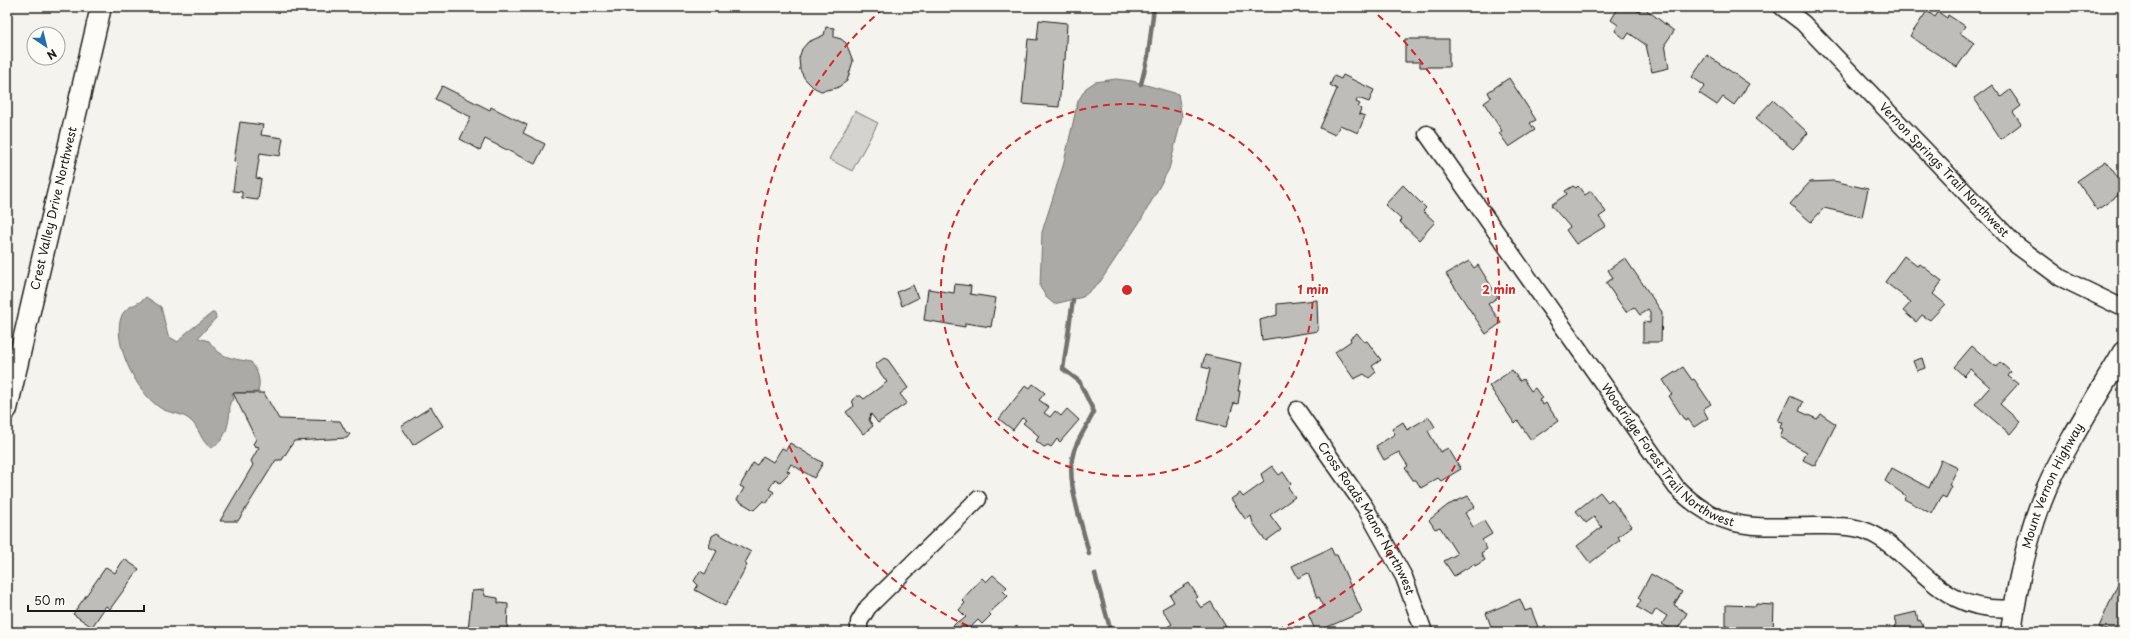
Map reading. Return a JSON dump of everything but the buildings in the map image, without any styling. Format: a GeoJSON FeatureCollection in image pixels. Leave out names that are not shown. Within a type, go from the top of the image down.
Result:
{"type":"FeatureCollection","features":[{"type":"Feature","properties":{"kind":"street","name":"Crest Valley Drive Northwest"},"geometry":{"type":"LineString","coordinates":[[7,409],[101,7]]}},
{"type":"Feature","properties":{"kind":"street","name":"Vernon Springs Trail Northwest"},"geometry":{"type":"LineString","coordinates":[[1782,7],[1803,23],[2015,244],[2062,278],[2123,308]]}},
{"type":"Feature","properties":{"kind":"street","name":"Woodridge Forest Trail Northwest"},"geometry":{"type":"LineString","coordinates":[[1427,134],[1676,487],[1692,504],[1715,518],[1740,525],[1840,526],[1863,530],[1888,543],[1942,590],[1958,600],[1984,608],[2014,608]]}},
{"type":"Feature","properties":{"kind":"street","name":"Mount Vernon Highway"},"geometry":{"type":"LineString","coordinates":[[2010,632],[2026,548],[2046,491],[2061,459],[2123,352]]}},
{"type":"Feature","properties":{"kind":"street","name":"Cross Roads Manor Northwest"},"geometry":{"type":"LineString","coordinates":[[1297,410],[1365,507],[1404,577],[1424,632]]}},
{"type":"Feature","properties":{"kind":"street"},"geometry":{"type":"LineString","coordinates":[[859,632],[860,622],[868,607],[978,499]]}},
{"type":"Feature","properties":{"kind":"shaded area"},"geometry":{"type":"Polygon","coordinates":[[[1116,79],[1132,81],[1178,94],[1182,117],[1169,169],[1141,220],[1100,282],[1083,297],[1054,304],[1047,298],[1040,287],[1042,232],[1063,166],[1078,101],[1086,88],[1095,82],[1116,79]]]}},
{"type":"Feature","properties":{"kind":"shaded area"},"geometry":{"type":"Polygon","coordinates":[[[855,111],[878,123],[852,171],[829,159],[855,111]]]}},
{"type":"Feature","properties":{"kind":"shaded area"},"geometry":{"type":"Polygon","coordinates":[[[146,297],[161,307],[168,336],[178,342],[185,334],[212,313],[215,313],[216,318],[198,338],[209,341],[213,347],[227,357],[251,362],[257,373],[259,380],[258,392],[232,393],[234,399],[230,402],[227,428],[217,445],[211,448],[204,442],[196,427],[190,420],[181,415],[164,410],[155,404],[145,394],[129,368],[123,354],[119,326],[124,312],[146,297]]]}},
{"type":"Feature","properties":{"kind":"waterway"},"geometry":{"type":"LineString","coordinates":[[1141,84],[1148,56],[1154,7]]}},
{"type":"Feature","properties":{"kind":"waterway"},"geometry":{"type":"LineString","coordinates":[[1073,300],[1063,369],[1079,381],[1094,412],[1075,448],[1071,473],[1075,501],[1089,554]]}},
{"type":"Feature","properties":{"kind":"waterway"},"geometry":{"type":"LineString","coordinates":[[1095,574],[1111,632]]}}]}
